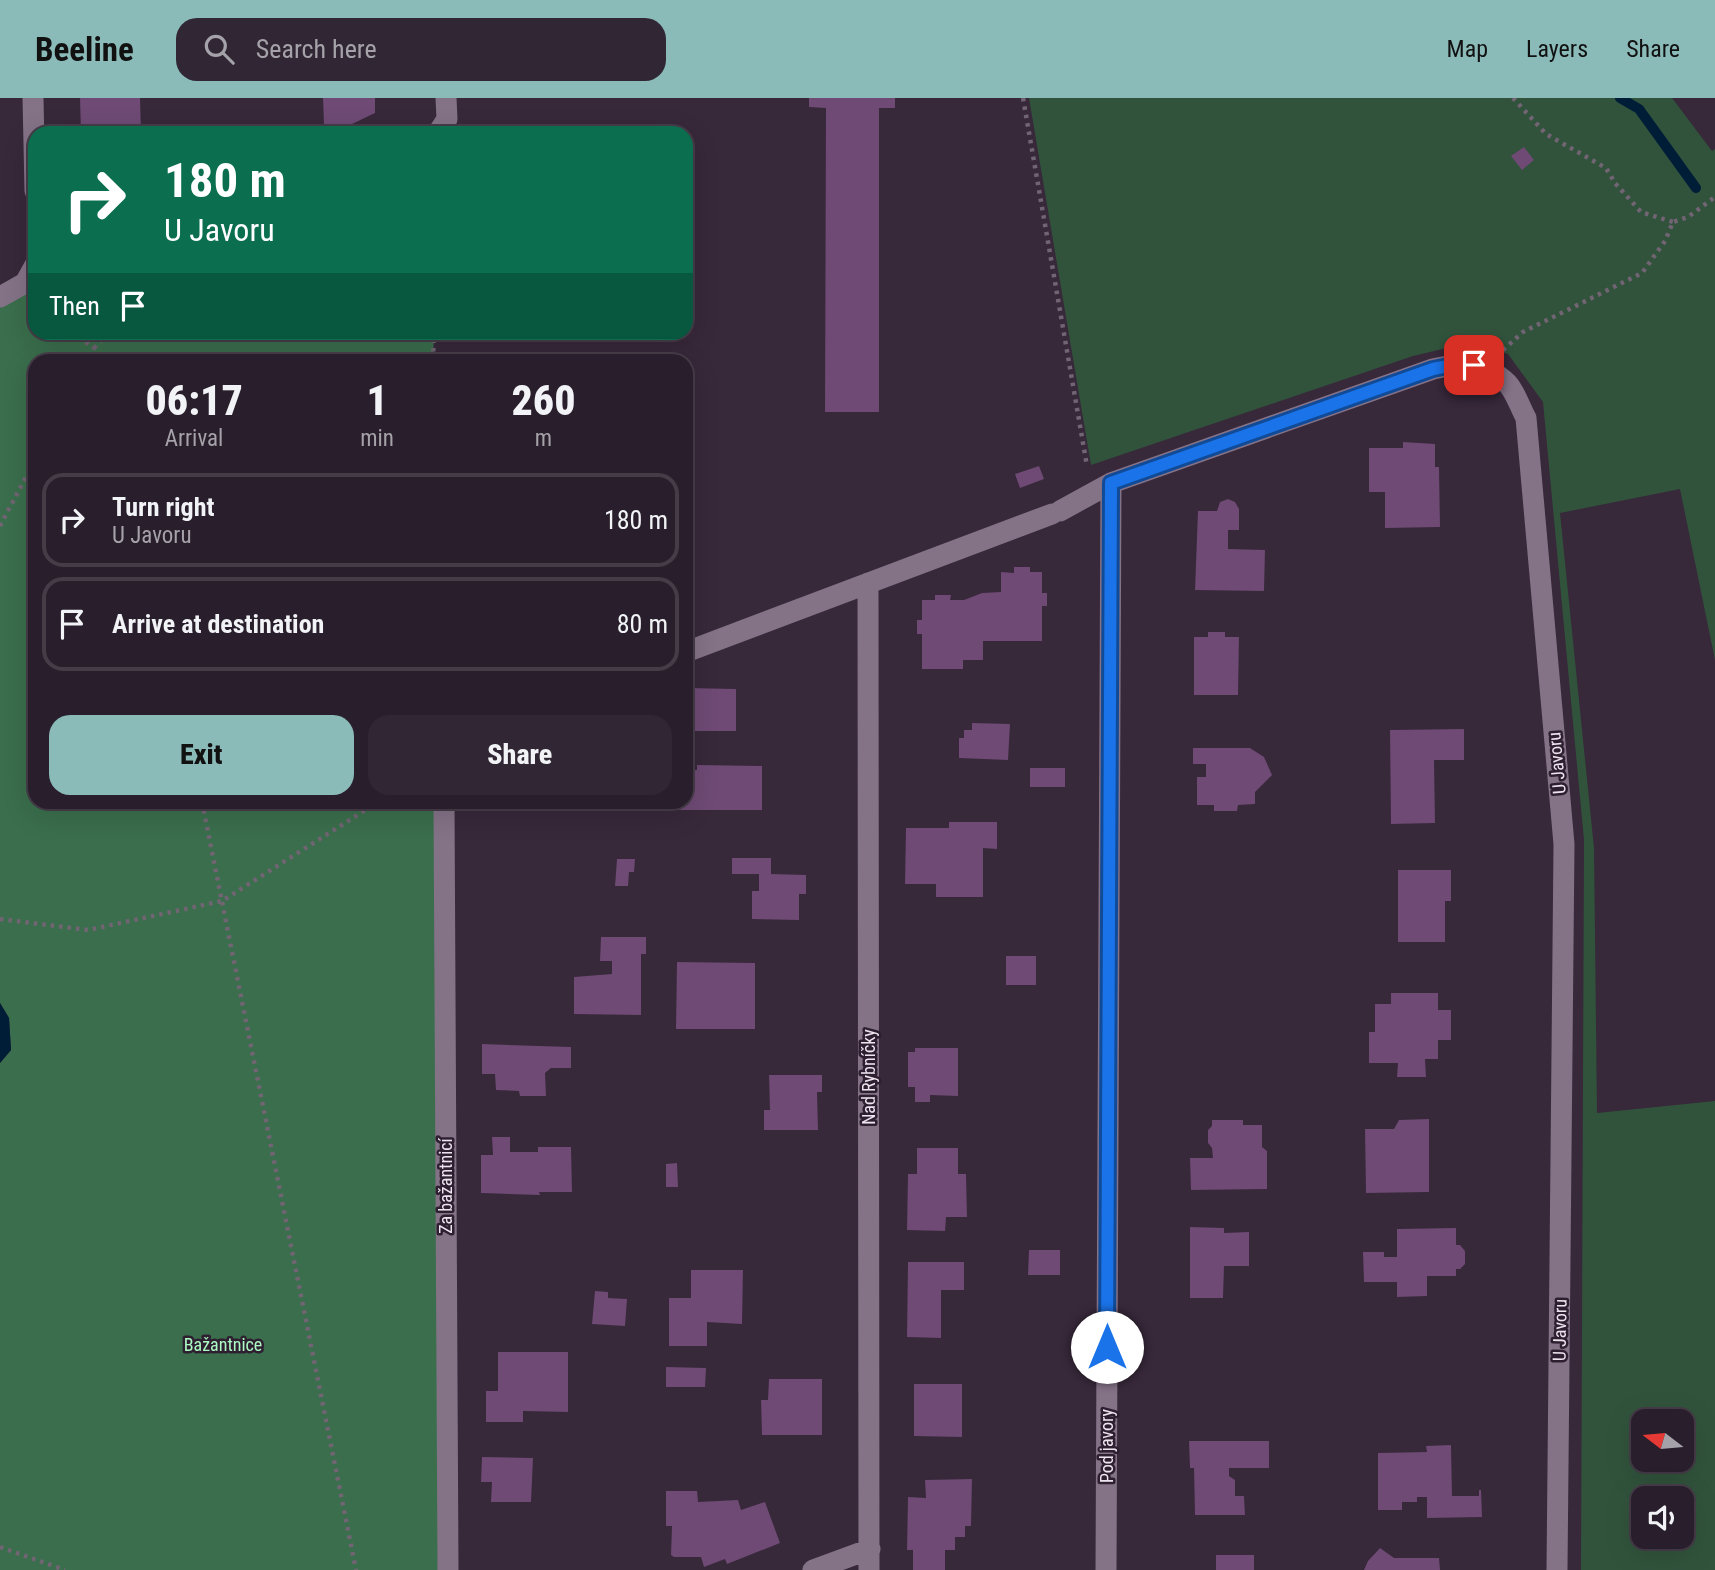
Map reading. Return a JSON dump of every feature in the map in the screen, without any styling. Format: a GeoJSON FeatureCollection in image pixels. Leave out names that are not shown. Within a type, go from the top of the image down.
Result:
{"type":"FeatureCollection","features":[{"type":"Feature","properties":{"kind":"street"},"geometry":{"type":"LineString","coordinates":[[33,98],[34,126]]}},
{"type":"Feature","properties":{"kind":"street"},"geometry":{"type":"LineString","coordinates":[[0,297],[25,284],[28,278]]}},
{"type":"Feature","properties":{"kind":"street"},"geometry":{"type":"LineString","coordinates":[[693,649],[1056,512],[1111,483],[1433,369],[1474,365],[1486,370]]}},
{"type":"Feature","properties":{"kind":"street","name":"U Javoru"},"geometry":{"type":"LineString","coordinates":[[1486,370],[1507,383],[1526,418],[1564,844],[1558,1570]]}},
{"type":"Feature","properties":{"kind":"street","name":"Pod javory"},"geometry":{"type":"LineString","coordinates":[[1106,1570],[1111,483]]}},
{"type":"Feature","properties":{"kind":"street","name":"Nad Rybníčky"},"geometry":{"type":"LineString","coordinates":[[868,583],[870,1560]]}},
{"type":"Feature","properties":{"kind":"street","name":"Za bažantnicí"},"geometry":{"type":"LineString","coordinates":[[444,809],[448,1570]]}},
{"type":"Feature","properties":{"kind":"street"},"geometry":{"type":"LineString","coordinates":[[814,1570],[870,1560]]}},
{"type":"Feature","properties":{"kind":"path"},"geometry":{"type":"LineString","coordinates":[[1023,98],[1088,470],[1090,496]]}},
{"type":"Feature","properties":{"kind":"path"},"geometry":{"type":"LineString","coordinates":[[1513,98],[1546,134],[1606,168],[1615,183],[1641,212],[1674,222],[1688,217],[1715,197]]}},
{"type":"Feature","properties":{"kind":"path"},"geometry":{"type":"LineString","coordinates":[[1486,370],[1508,344],[1523,332],[1642,273],[1665,241],[1674,222]]}},
{"type":"Feature","properties":{"kind":"path"},"geometry":{"type":"LineString","coordinates":[[83,340],[94,348]]}},
{"type":"Feature","properties":{"kind":"path"},"geometry":{"type":"LineString","coordinates":[[90,354],[102,340]]}},
{"type":"Feature","properties":{"kind":"path"},"geometry":{"type":"LineString","coordinates":[[0,526],[28,473]]}},
{"type":"Feature","properties":{"kind":"path"},"geometry":{"type":"LineString","coordinates":[[203,809],[356,1570]]}},
{"type":"Feature","properties":{"kind":"path"},"geometry":{"type":"LineString","coordinates":[[0,919],[89,930],[222,901],[367,809]]}},
{"type":"Feature","properties":{"kind":"path"},"geometry":{"type":"LineString","coordinates":[[0,1547],[65,1570]]}},
{"type":"Feature","properties":{"kind":"green space"},"geometry":{"type":"Polygon","coordinates":[[[1029,98],[1672,98],[1712,151],[1715,149],[1715,660],[1680,489],[1560,513],[1594,848],[1597,1113],[1715,1101],[1715,1570],[1581,1570],[1584,840],[1543,402],[1508,354],[1468,343],[1413,356],[1091,465],[1029,98]]]}},
{"type":"Feature","properties":{"kind":"green space","name":"Bažantnice"},"geometry":{"type":"Polygon","coordinates":[[[28,288],[28,340],[434,340],[433,354],[28,354],[28,809],[444,809],[448,1570],[0,1570],[0,1063],[11,1050],[9,1018],[0,1003],[0,301],[28,288]]]}},
{"type":"Feature","properties":{"kind":"water"},"geometry":{"type":"Polygon","coordinates":[[[0,1003],[9,1018],[11,1050],[0,1063],[0,1003]]]}},
{"type":"Feature","properties":{"kind":"building"},"geometry":{"type":"Polygon","coordinates":[[[80,98],[140,98],[141,126],[81,126],[80,98]]]}},
{"type":"Feature","properties":{"kind":"building"},"geometry":{"type":"Polygon","coordinates":[[[323,98],[375,98],[375,113],[352,124],[324,125],[323,98]]]}},
{"type":"Feature","properties":{"kind":"building"},"geometry":{"type":"Polygon","coordinates":[[[809,98],[895,98],[895,108],[879,108],[879,412],[825,412],[826,108],[809,107],[809,98]]]}},
{"type":"Feature","properties":{"kind":"building"},"geometry":{"type":"Polygon","coordinates":[[[1524,147],[1534,160],[1522,170],[1511,156],[1524,147]]]}},
{"type":"Feature","properties":{"kind":"building"},"geometry":{"type":"Polygon","coordinates":[[[1403,442],[1435,444],[1435,467],[1439,467],[1440,527],[1385,528],[1385,492],[1369,492],[1369,448],[1403,448],[1403,442]]]}},
{"type":"Feature","properties":{"kind":"building"},"geometry":{"type":"Polygon","coordinates":[[[1039,466],[1044,479],[1020,488],[1015,474],[1039,466]]]}},
{"type":"Feature","properties":{"kind":"building"},"geometry":{"type":"Polygon","coordinates":[[[1228,499],[1235,502],[1239,509],[1239,530],[1228,530],[1228,549],[1265,550],[1264,591],[1195,590],[1198,511],[1217,511],[1220,502],[1228,499]]]}},
{"type":"Feature","properties":{"kind":"building"},"geometry":{"type":"Polygon","coordinates":[[[1014,567],[1030,567],[1030,572],[1042,572],[1042,593],[1047,593],[1047,606],[1042,606],[1042,641],[983,641],[983,660],[963,660],[963,669],[922,669],[922,634],[917,634],[917,620],[922,620],[922,600],[935,600],[935,595],[951,595],[950,600],[964,600],[982,593],[1001,592],[1001,572],[1014,573],[1014,567]]]}},
{"type":"Feature","properties":{"kind":"building"},"geometry":{"type":"Polygon","coordinates":[[[1208,632],[1225,632],[1225,637],[1239,637],[1238,695],[1194,695],[1194,637],[1208,637],[1208,632]]]}},
{"type":"Feature","properties":{"kind":"building"},"geometry":{"type":"Polygon","coordinates":[[[693,688],[736,689],[736,731],[693,731],[693,688]]]}},
{"type":"Feature","properties":{"kind":"building"},"geometry":{"type":"Polygon","coordinates":[[[972,723],[1010,724],[1008,760],[959,758],[959,738],[964,738],[964,730],[972,730],[972,723]]]}},
{"type":"Feature","properties":{"kind":"building"},"geometry":{"type":"Polygon","coordinates":[[[1464,729],[1464,760],[1434,760],[1435,823],[1391,824],[1390,730],[1464,729]]]}},
{"type":"Feature","properties":{"kind":"building"},"geometry":{"type":"Polygon","coordinates":[[[1193,748],[1250,748],[1264,757],[1272,775],[1255,792],[1255,804],[1238,805],[1237,811],[1214,811],[1214,805],[1197,805],[1197,777],[1206,777],[1206,764],[1193,764],[1193,748]]]}},
{"type":"Feature","properties":{"kind":"building"},"geometry":{"type":"Polygon","coordinates":[[[697,765],[762,766],[762,810],[669,810],[693,809],[693,770],[697,770],[697,765]]]}},
{"type":"Feature","properties":{"kind":"building"},"geometry":{"type":"Polygon","coordinates":[[[1030,768],[1065,768],[1065,787],[1030,787],[1030,768]]]}},
{"type":"Feature","properties":{"kind":"building"},"geometry":{"type":"Polygon","coordinates":[[[949,822],[997,822],[997,849],[983,848],[983,897],[936,897],[936,884],[905,884],[906,828],[949,828],[949,822]]]}},
{"type":"Feature","properties":{"kind":"building"},"geometry":{"type":"Polygon","coordinates":[[[732,858],[771,858],[771,874],[806,875],[806,894],[799,894],[799,920],[752,919],[752,891],[759,891],[759,874],[732,874],[732,858]]]}},
{"type":"Feature","properties":{"kind":"building"},"geometry":{"type":"Polygon","coordinates":[[[617,859],[635,859],[634,872],[629,872],[628,886],[615,886],[617,859]]]}},
{"type":"Feature","properties":{"kind":"building"},"geometry":{"type":"Polygon","coordinates":[[[1398,870],[1451,870],[1451,901],[1445,901],[1445,942],[1398,942],[1398,870]]]}},
{"type":"Feature","properties":{"kind":"building"},"geometry":{"type":"Polygon","coordinates":[[[601,937],[646,937],[646,954],[641,954],[641,1015],[574,1014],[574,977],[612,974],[612,961],[600,961],[601,937]]]}},
{"type":"Feature","properties":{"kind":"building"},"geometry":{"type":"Polygon","coordinates":[[[1006,956],[1036,956],[1036,985],[1006,985],[1006,956]]]}},
{"type":"Feature","properties":{"kind":"building"},"geometry":{"type":"Polygon","coordinates":[[[677,962],[755,963],[755,1029],[676,1029],[677,962]]]}},
{"type":"Feature","properties":{"kind":"building"},"geometry":{"type":"Polygon","coordinates":[[[1391,993],[1438,993],[1438,1010],[1451,1010],[1451,1040],[1438,1040],[1438,1059],[1425,1059],[1426,1077],[1397,1077],[1398,1063],[1369,1063],[1369,1032],[1375,1032],[1375,1004],[1391,1004],[1391,993]]]}},
{"type":"Feature","properties":{"kind":"building"},"geometry":{"type":"Polygon","coordinates":[[[482,1044],[571,1047],[571,1068],[551,1068],[545,1073],[546,1096],[520,1096],[519,1091],[496,1090],[495,1074],[482,1074],[482,1044]]]}},
{"type":"Feature","properties":{"kind":"building"},"geometry":{"type":"Polygon","coordinates":[[[915,1048],[958,1048],[958,1096],[930,1095],[930,1102],[915,1102],[915,1087],[908,1087],[908,1052],[915,1052],[915,1048]]]}},
{"type":"Feature","properties":{"kind":"building"},"geometry":{"type":"Polygon","coordinates":[[[769,1075],[822,1075],[822,1092],[817,1092],[818,1130],[764,1130],[764,1110],[770,1110],[769,1075]]]}},
{"type":"Feature","properties":{"kind":"building"},"geometry":{"type":"Polygon","coordinates":[[[1429,1119],[1429,1192],[1366,1193],[1365,1129],[1394,1129],[1399,1120],[1429,1119]]]}},
{"type":"Feature","properties":{"kind":"building"},"geometry":{"type":"Polygon","coordinates":[[[1212,1120],[1243,1120],[1243,1125],[1262,1125],[1262,1147],[1267,1151],[1267,1189],[1191,1190],[1190,1158],[1213,1158],[1212,1148],[1208,1143],[1208,1130],[1212,1126],[1212,1120]]]}},
{"type":"Feature","properties":{"kind":"building"},"geometry":{"type":"Polygon","coordinates":[[[492,1137],[510,1137],[510,1152],[538,1152],[538,1147],[571,1147],[572,1192],[539,1192],[540,1195],[481,1193],[481,1155],[493,1155],[492,1137]]]}},
{"type":"Feature","properties":{"kind":"building"},"geometry":{"type":"Polygon","coordinates":[[[917,1148],[958,1148],[958,1174],[966,1174],[967,1217],[946,1217],[945,1231],[907,1230],[908,1174],[917,1174],[917,1148]]]}},
{"type":"Feature","properties":{"kind":"building"},"geometry":{"type":"Polygon","coordinates":[[[677,1163],[678,1187],[666,1187],[666,1164],[677,1163]]]}},
{"type":"Feature","properties":{"kind":"building"},"geometry":{"type":"Polygon","coordinates":[[[1190,1227],[1224,1228],[1224,1233],[1249,1232],[1249,1266],[1224,1266],[1223,1298],[1190,1298],[1190,1227]]]}},
{"type":"Feature","properties":{"kind":"building"},"geometry":{"type":"Polygon","coordinates":[[[1456,1228],[1456,1245],[1460,1245],[1465,1251],[1465,1264],[1456,1269],[1456,1276],[1427,1276],[1427,1296],[1397,1297],[1397,1282],[1364,1282],[1363,1252],[1384,1252],[1384,1257],[1397,1257],[1397,1229],[1456,1228]]]}},
{"type":"Feature","properties":{"kind":"building"},"geometry":{"type":"Polygon","coordinates":[[[1029,1250],[1060,1250],[1060,1275],[1028,1275],[1029,1250]]]}},
{"type":"Feature","properties":{"kind":"building"},"geometry":{"type":"Polygon","coordinates":[[[908,1262],[964,1262],[964,1290],[941,1290],[941,1338],[907,1337],[908,1262]]]}},
{"type":"Feature","properties":{"kind":"building"},"geometry":{"type":"Polygon","coordinates":[[[691,1270],[743,1270],[742,1324],[707,1322],[707,1346],[669,1346],[669,1298],[691,1298],[691,1270]]]}},
{"type":"Feature","properties":{"kind":"building"},"geometry":{"type":"Polygon","coordinates":[[[595,1291],[608,1292],[608,1298],[627,1299],[625,1326],[592,1324],[595,1291]]]}},
{"type":"Feature","properties":{"kind":"building"},"geometry":{"type":"Polygon","coordinates":[[[498,1352],[568,1352],[568,1412],[523,1411],[523,1422],[486,1422],[486,1391],[498,1391],[498,1352]]]}},
{"type":"Feature","properties":{"kind":"building"},"geometry":{"type":"Polygon","coordinates":[[[666,1367],[706,1368],[705,1387],[666,1387],[666,1367]]]}},
{"type":"Feature","properties":{"kind":"building"},"geometry":{"type":"Polygon","coordinates":[[[769,1379],[822,1379],[822,1435],[762,1435],[761,1400],[768,1400],[769,1379]]]}},
{"type":"Feature","properties":{"kind":"building"},"geometry":{"type":"Polygon","coordinates":[[[914,1384],[962,1384],[962,1437],[914,1436],[914,1384]]]}},
{"type":"Feature","properties":{"kind":"building"},"geometry":{"type":"Polygon","coordinates":[[[1189,1441],[1269,1441],[1269,1468],[1229,1468],[1229,1476],[1235,1480],[1235,1496],[1244,1496],[1245,1515],[1195,1515],[1194,1468],[1190,1468],[1189,1441]]]}},
{"type":"Feature","properties":{"kind":"building"},"geometry":{"type":"Polygon","coordinates":[[[1451,1445],[1452,1496],[1479,1496],[1481,1490],[1482,1517],[1427,1518],[1427,1497],[1417,1497],[1417,1502],[1402,1502],[1402,1510],[1378,1510],[1378,1453],[1427,1452],[1426,1446],[1451,1445]]]}},
{"type":"Feature","properties":{"kind":"building"},"geometry":{"type":"Polygon","coordinates":[[[482,1457],[533,1458],[531,1502],[491,1502],[492,1482],[481,1482],[482,1457]]]}},
{"type":"Feature","properties":{"kind":"building"},"geometry":{"type":"Polygon","coordinates":[[[972,1479],[971,1526],[965,1526],[965,1537],[955,1537],[955,1550],[945,1550],[945,1570],[913,1570],[913,1550],[907,1550],[908,1497],[926,1498],[925,1480],[972,1479]]]}},
{"type":"Feature","properties":{"kind":"building"},"geometry":{"type":"Polygon","coordinates":[[[666,1491],[697,1491],[698,1502],[738,1500],[741,1510],[765,1502],[780,1543],[727,1564],[725,1559],[704,1567],[701,1557],[674,1557],[671,1555],[672,1526],[666,1526],[666,1491]]]}},
{"type":"Feature","properties":{"kind":"building"},"geometry":{"type":"Polygon","coordinates":[[[1380,1548],[1394,1558],[1439,1558],[1440,1570],[1364,1570],[1380,1548]]]}},
{"type":"Feature","properties":{"kind":"building"},"geometry":{"type":"Polygon","coordinates":[[[1216,1555],[1254,1555],[1254,1570],[1216,1570],[1216,1555]]]}},
{"type":"Feature","properties":{"kind":"waterway"},"geometry":{"type":"LineString","coordinates":[[1620,98],[1639,109],[1696,188]]}},
{"type":"Feature","properties":{"kind":"route"},"geometry":{"type":"LineString","coordinates":[[1107,1347],[1111,483],[1433,369],[1474,365]]}}]}
